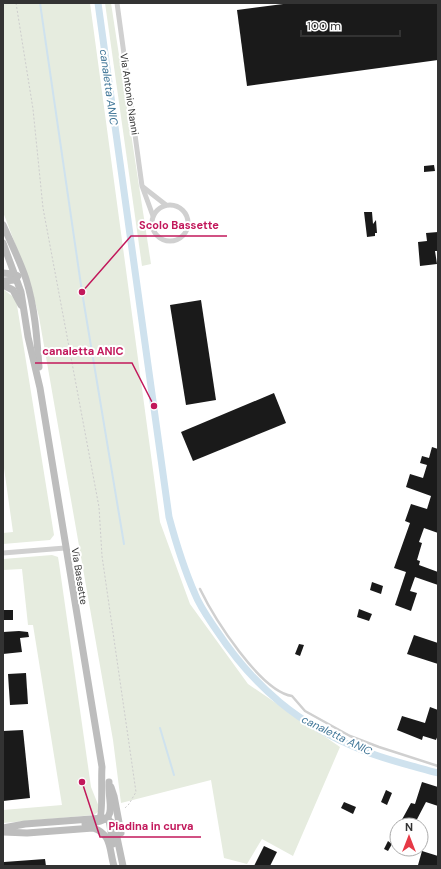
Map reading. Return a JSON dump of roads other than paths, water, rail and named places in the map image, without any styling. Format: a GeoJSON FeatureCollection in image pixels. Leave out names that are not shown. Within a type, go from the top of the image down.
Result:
{"type":"FeatureCollection","features":[{"type":"Feature","properties":{"kind":"main road","name":"Via Bassette"},"geometry":{"type":"LineString","coordinates":[[3,225],[26,280],[36,327],[40,388]]}},
{"type":"Feature","properties":{"kind":"main road","name":"Via Bassette"},"geometry":{"type":"LineString","coordinates":[[3,235],[19,271],[16,277]]}},
{"type":"Feature","properties":{"kind":"main road","name":"Via Bassette"},"geometry":{"type":"LineString","coordinates":[[3,247],[21,292],[24,314],[40,388],[102,767],[114,796],[127,866]]}},
{"type":"Feature","properties":{"kind":"main road"},"geometry":{"type":"LineString","coordinates":[[3,273],[16,277]]}},
{"type":"Feature","properties":{"kind":"main road","name":"Via Bassette"},"geometry":{"type":"LineString","coordinates":[[16,277],[22,282],[38,351]]}},
{"type":"Feature","properties":{"kind":"main road"},"geometry":{"type":"LineString","coordinates":[[3,281],[16,277]]}},
{"type":"Feature","properties":{"kind":"main road"},"geometry":{"type":"LineString","coordinates":[[3,284],[13,290],[18,298],[24,314]]}},
{"type":"Feature","properties":{"kind":"main road","name":"Via Bassette"},"geometry":{"type":"LineString","coordinates":[[102,767],[100,784],[104,789],[104,819],[119,866]]}},
{"type":"Feature","properties":{"kind":"main road","name":"Via Bassette"},"geometry":{"type":"LineString","coordinates":[[104,819],[111,810],[109,782]]}},
{"type":"Feature","properties":{"kind":"main road","name":"Via Bassette"},"geometry":{"type":"LineString","coordinates":[[104,819],[113,823],[123,866]]}},
{"type":"Feature","properties":{"kind":"main road"},"geometry":{"type":"LineString","coordinates":[[3,828],[25,824],[104,819]]}},
{"type":"Feature","properties":{"kind":"main road"},"geometry":{"type":"LineString","coordinates":[[12,833],[104,819]]}},
{"type":"Feature","properties":{"kind":"main road"},"geometry":{"type":"LineString","coordinates":[[3,832],[12,833],[93,828],[102,831],[108,838],[114,866]]}},
{"type":"Feature","properties":{"kind":"street","name":"Via Antonio Nanni"},"geometry":{"type":"LineString","coordinates":[[118,3],[142,186],[153,216],[152,228],[158,238],[170,242],[182,237],[188,226],[186,214],[178,206],[166,205],[142,186]]}},
{"type":"Feature","properties":{"kind":"street"},"geometry":{"type":"LineString","coordinates":[[153,216],[156,211],[166,205]]}},
{"type":"Feature","properties":{"kind":"street"},"geometry":{"type":"LineString","coordinates":[[3,553],[65,548]]}},
{"type":"Feature","properties":{"kind":"lane"},"geometry":{"type":"LineString","coordinates":[[200,589],[210,609],[240,653],[276,690],[292,696],[305,711],[350,736],[438,766]]}},
{"type":"Feature","properties":{"kind":"waterway"},"geometry":{"type":"LineString","coordinates":[[40,3],[82,292],[124,544]]}},
{"type":"Feature","properties":{"kind":"waterway","name":"canaletta ANIC"},"geometry":{"type":"LineString","coordinates":[[98,3],[169,517],[177,546],[197,599],[217,631],[246,670],[263,687],[298,716],[339,740],[371,754],[438,773]]}},
{"type":"Feature","properties":{"kind":"waterway"},"geometry":{"type":"LineString","coordinates":[[160,728],[174,775]]}},
{"type":"Feature","properties":{"kind":"place","name":"Scolo Bassette"},"geometry":{"type":"Point","coordinates":[82,292]}},
{"type":"Feature","properties":{"kind":"place","name":"canaletta ANIC"},"geometry":{"type":"Point","coordinates":[154,406]}},
{"type":"Feature","properties":{"kind":"place","name":"Piadina in curva"},"geometry":{"type":"Point","coordinates":[82,782]}}]}
